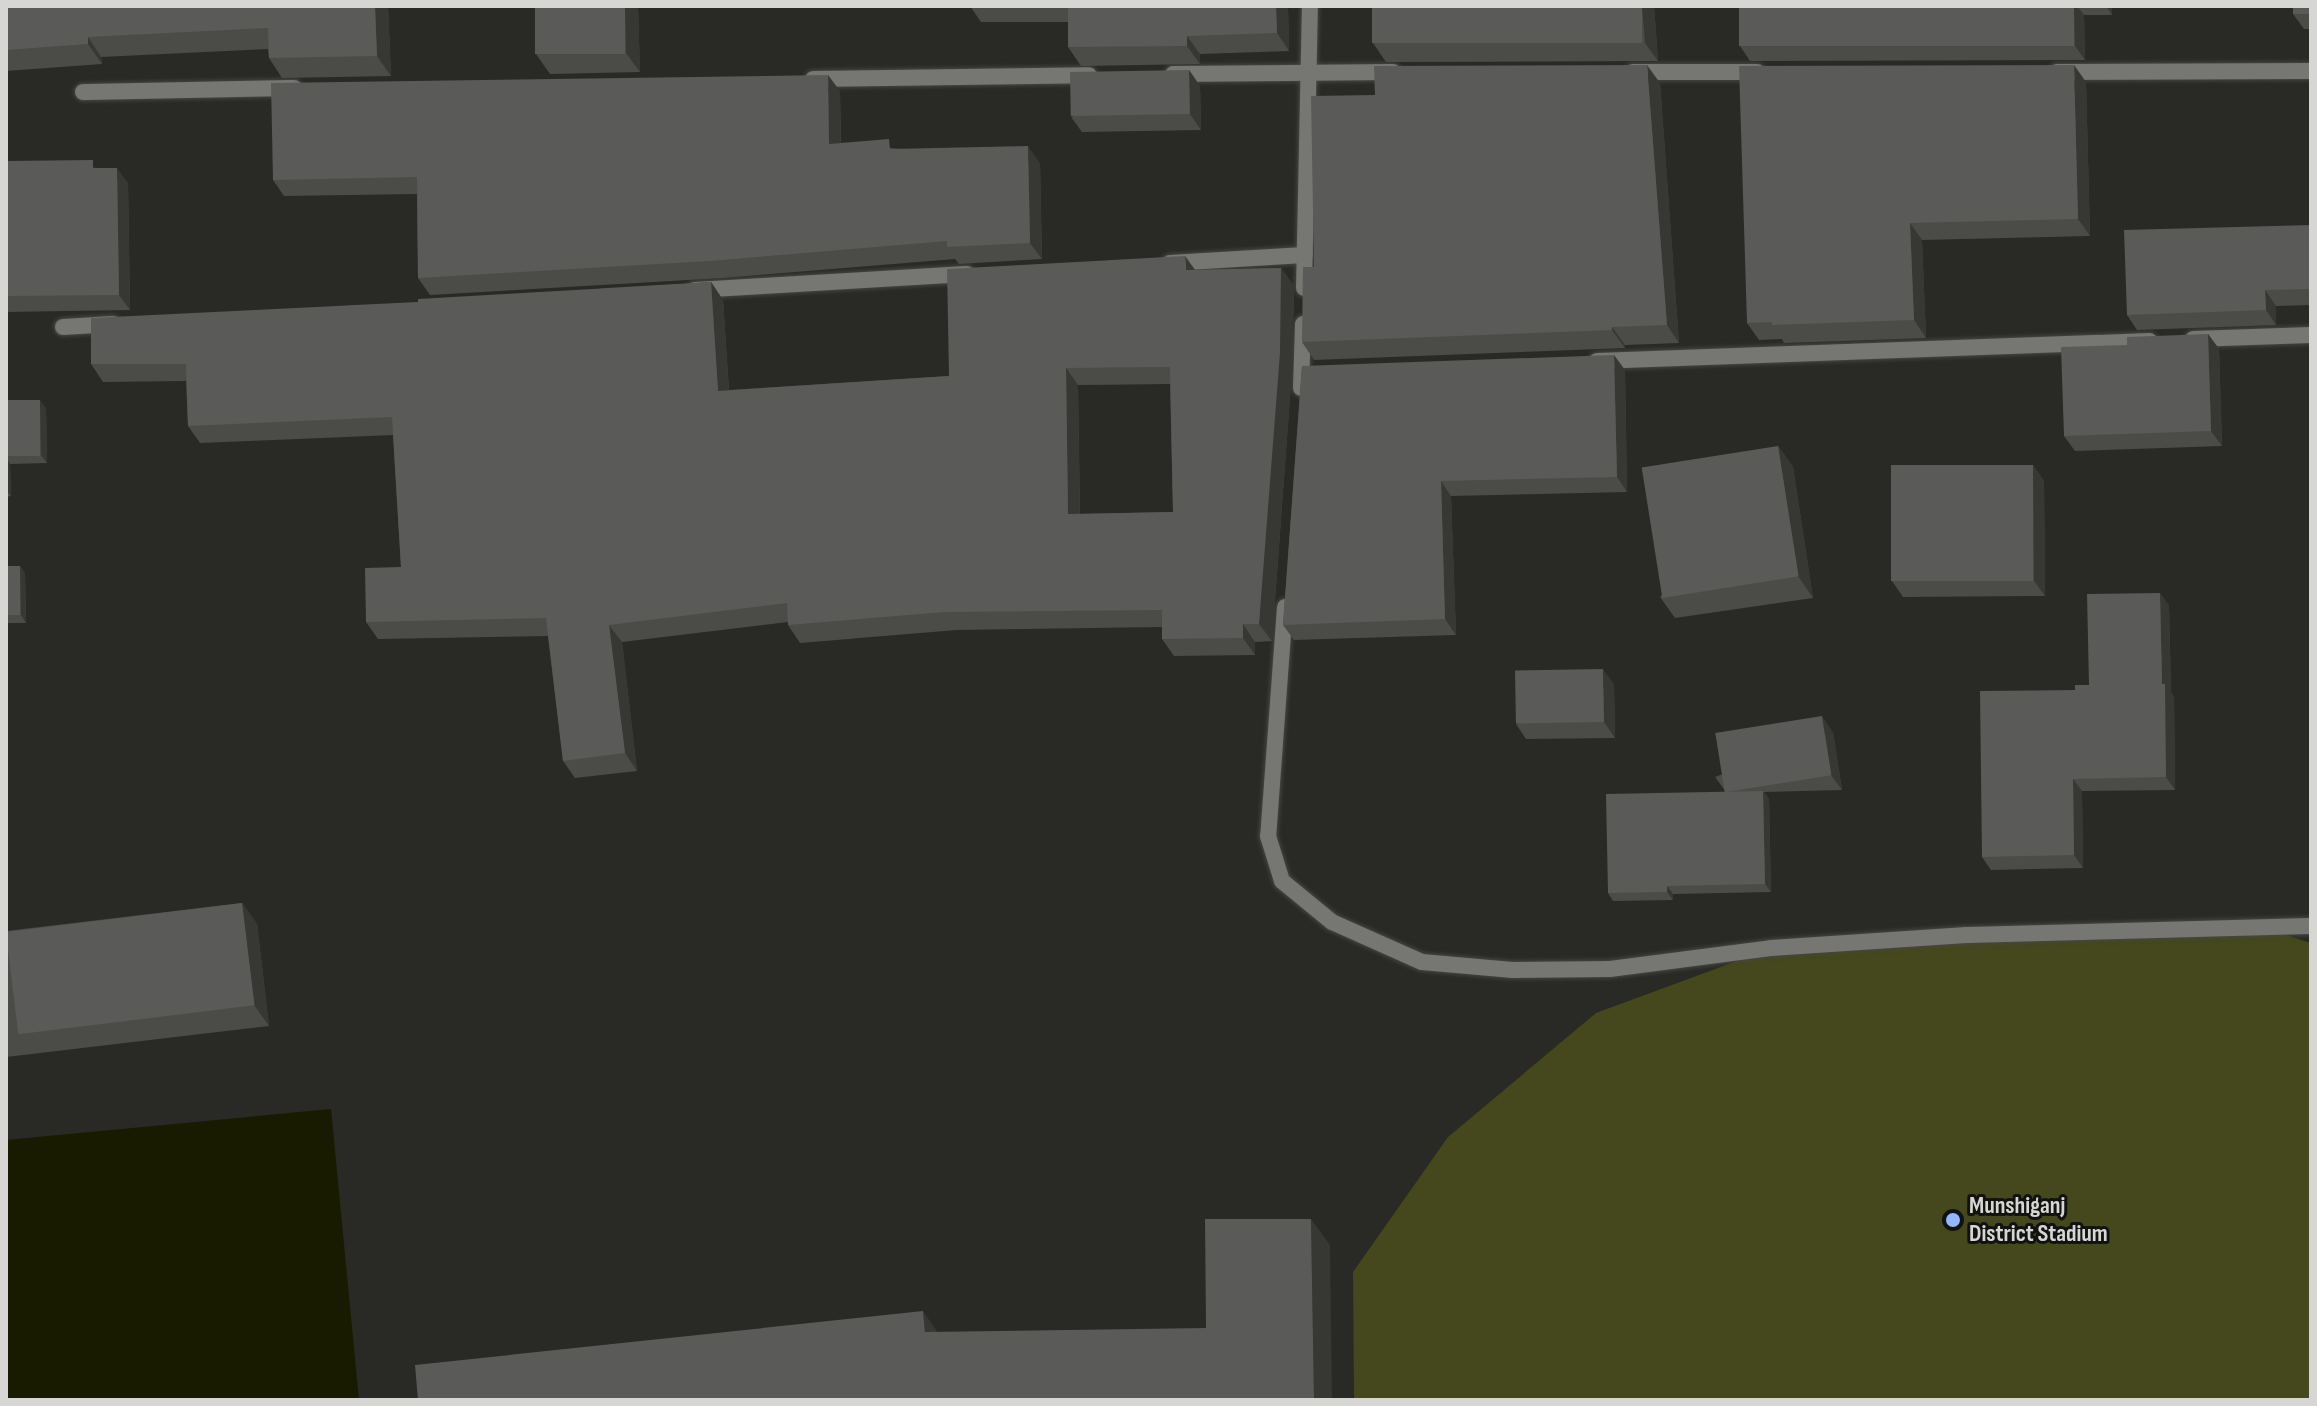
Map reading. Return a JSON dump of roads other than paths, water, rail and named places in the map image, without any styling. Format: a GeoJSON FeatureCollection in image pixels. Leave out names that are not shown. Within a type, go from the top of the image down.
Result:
{"type":"FeatureCollection","features":[{"type":"Feature","properties":{"kind":"street"},"geometry":{"type":"LineString","coordinates":[[1300,402],[1310,371],[1304,306],[1310,6]]}},
{"type":"Feature","properties":{"kind":"street"},"geometry":{"type":"LineString","coordinates":[[2040,72],[2311,71]]}},
{"type":"Feature","properties":{"kind":"street"},"geometry":{"type":"LineString","coordinates":[[1155,74],[1404,72]]}},
{"type":"Feature","properties":{"kind":"street"},"geometry":{"type":"LineString","coordinates":[[1611,72],[1770,72]]}},
{"type":"Feature","properties":{"kind":"street"},"geometry":{"type":"LineString","coordinates":[[796,79],[1109,75]]}},
{"type":"Feature","properties":{"kind":"street"},"geometry":{"type":"LineString","coordinates":[[83,92],[304,88]]}},
{"type":"Feature","properties":{"kind":"street"},"geometry":{"type":"LineString","coordinates":[[1145,264],[1305,255]]}},
{"type":"Feature","properties":{"kind":"street"},"geometry":{"type":"LineString","coordinates":[[684,291],[986,273]]}},
{"type":"Feature","properties":{"kind":"street"},"geometry":{"type":"LineString","coordinates":[[63,327],[126,323]]}},
{"type":"Feature","properties":{"kind":"street"},"geometry":{"type":"LineString","coordinates":[[1586,361],[2311,335]]}},
{"type":"Feature","properties":{"kind":"street"},"geometry":{"type":"LineString","coordinates":[[1287,588],[1268,836],[1282,881],[1332,922],[1422,962],[1513,970],[1610,969],[1771,948],[1967,935],[2311,926]]}},
{"type":"Feature","properties":{"kind":"place","name":"Munshiganj District Stadium"},"geometry":{"type":"Point","coordinates":[1953,1220]}}]}
